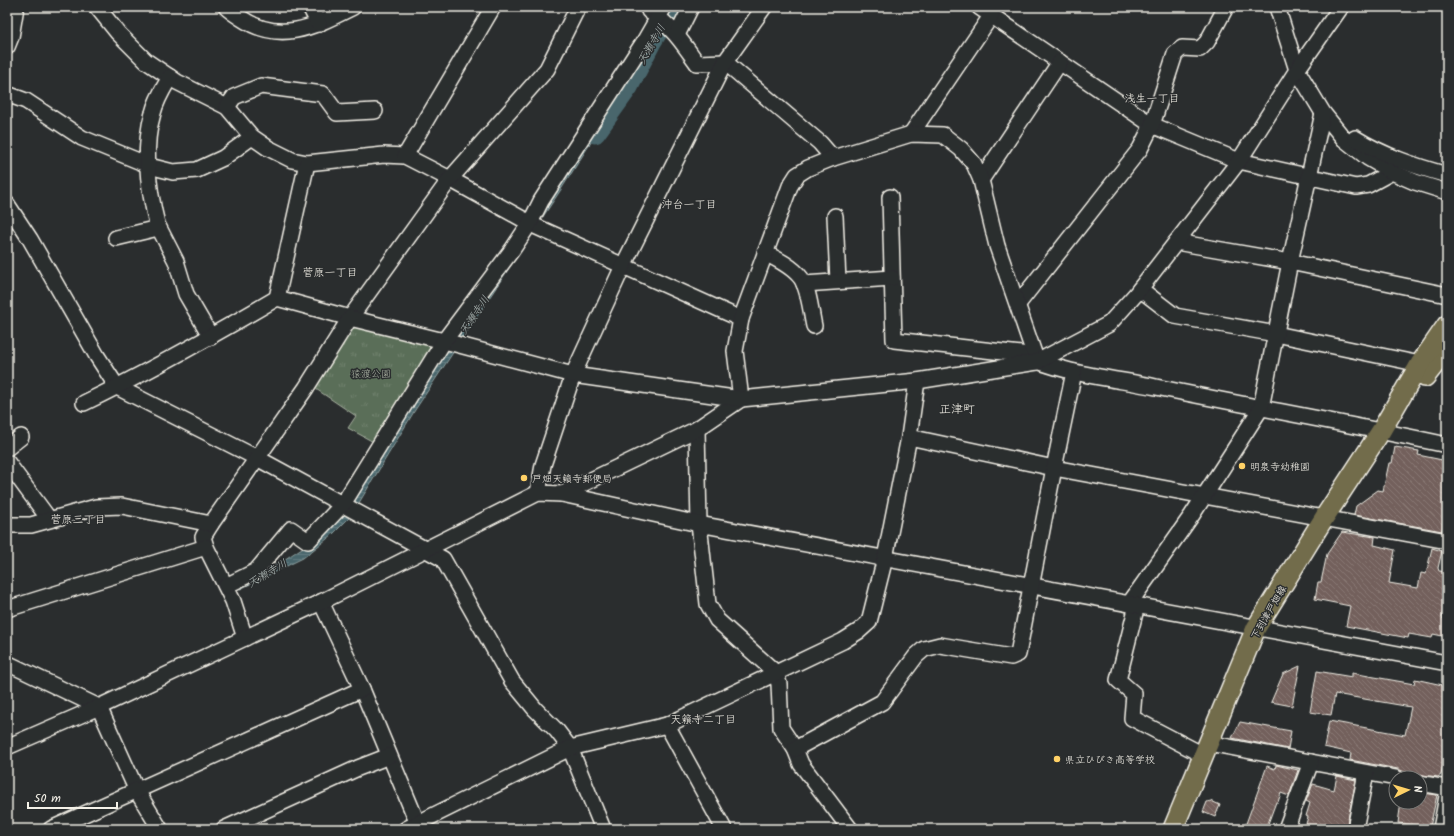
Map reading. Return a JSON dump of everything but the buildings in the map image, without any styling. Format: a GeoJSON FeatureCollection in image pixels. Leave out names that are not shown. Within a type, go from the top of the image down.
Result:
{"type":"FeatureCollection","features":[{"type":"Feature","properties":{"kind":"main road","name":"下到津戸畑線"},"geometry":{"type":"LineString","coordinates":[[1173,829],[1256,628],[1324,518],[1381,431],[1420,364],[1447,325]]}},
{"type":"Feature","properties":{"kind":"main road","name":"下到津戸畑線"},"geometry":{"type":"LineString","coordinates":[[1381,431],[1447,349]]}},
{"type":"Feature","properties":{"kind":"street"},"geometry":{"type":"LineString","coordinates":[[7,47],[11,37],[16,7]]}},
{"type":"Feature","properties":{"kind":"street"},"geometry":{"type":"LineString","coordinates":[[97,7],[118,33],[146,61],[170,77],[228,107],[252,137],[268,148],[292,160],[307,163],[384,155],[405,156],[533,225],[741,318]]}},
{"type":"Feature","properties":{"kind":"street"},"geometry":{"type":"LineString","coordinates":[[226,7],[252,25],[270,31],[294,31],[319,24],[353,7]]}},
{"type":"Feature","properties":{"kind":"street"},"geometry":{"type":"LineString","coordinates":[[310,7],[319,24]]}},
{"type":"Feature","properties":{"kind":"street"},"geometry":{"type":"LineString","coordinates":[[405,156],[492,7]]}},
{"type":"Feature","properties":{"kind":"street"},"geometry":{"type":"LineString","coordinates":[[245,638],[233,601],[206,547],[203,537],[306,388],[350,318],[450,179],[547,69],[578,7]]}},
{"type":"Feature","properties":{"kind":"street"},"geometry":{"type":"LineString","coordinates":[[677,35],[691,7]]}},
{"type":"Feature","properties":{"kind":"street"},"geometry":{"type":"LineString","coordinates":[[538,494],[543,466],[573,375],[623,266],[725,62],[764,7]]}},
{"type":"Feature","properties":{"kind":"street"},"geometry":{"type":"LineString","coordinates":[[1018,304],[1140,149],[1152,125],[1175,54],[1182,48],[1200,50],[1207,42],[1226,7]]}},
{"type":"Feature","properties":{"kind":"street"},"geometry":{"type":"LineString","coordinates":[[1277,7],[1297,70],[1323,113],[1344,139],[1368,158],[1392,172],[1415,182],[1447,192]]}},
{"type":"Feature","properties":{"kind":"street"},"geometry":{"type":"LineString","coordinates":[[84,403],[211,337],[277,298],[573,375],[741,399],[917,381],[1037,362],[1109,324],[1140,289],[1239,160],[1297,70],[1341,7]]}},
{"type":"Feature","properties":{"kind":"street"},"geometry":{"type":"LineString","coordinates":[[912,134],[985,11],[1152,125],[1239,160],[1356,187],[1368,185],[1392,172]]}},
{"type":"Feature","properties":{"kind":"street"},"geometry":{"type":"LineString","coordinates":[[226,586],[256,571],[291,529],[308,541],[348,507],[451,343],[512,250],[533,225],[541,201],[657,12],[677,35],[697,63],[725,62],[820,143],[833,158]]}},
{"type":"Feature","properties":{"kind":"street"},"geometry":{"type":"LineString","coordinates":[[981,180],[1060,62]]}},
{"type":"Feature","properties":{"kind":"street"},"geometry":{"type":"LineString","coordinates":[[170,77],[156,102],[152,114],[148,146],[151,201],[157,224],[176,261],[186,294],[211,337]]}},
{"type":"Feature","properties":{"kind":"street"},"geometry":{"type":"LineString","coordinates":[[228,107],[234,97],[262,86],[323,94],[336,113],[375,112]]}},
{"type":"Feature","properties":{"kind":"street"},"geometry":{"type":"LineString","coordinates":[[7,94],[26,101],[82,138],[148,165],[173,172],[197,170],[223,158],[252,137]]}},
{"type":"Feature","properties":{"kind":"street"},"geometry":{"type":"LineString","coordinates":[[1323,113],[1346,133],[1365,144],[1417,167],[1447,175]]}},
{"type":"Feature","properties":{"kind":"street"},"geometry":{"type":"LineString","coordinates":[[1323,113],[1308,176],[1261,408],[1133,605],[1118,680],[1134,694],[1132,718],[1206,749],[1310,762],[1388,777]]}},
{"type":"Feature","properties":{"kind":"street"},"geometry":{"type":"LineString","coordinates":[[741,399],[735,351],[741,318],[790,186],[797,175],[808,168],[833,158],[912,134],[943,135],[961,150],[974,164],[981,180],[997,246],[1037,362]]}},
{"type":"Feature","properties":{"kind":"street"},"geometry":{"type":"LineString","coordinates":[[277,298],[307,163]]}},
{"type":"Feature","properties":{"kind":"street"},"geometry":{"type":"LineString","coordinates":[[890,196],[894,340],[1021,354],[1037,362],[1074,372],[1122,380],[1447,445]]}},
{"type":"Feature","properties":{"kind":"street"},"geometry":{"type":"LineString","coordinates":[[7,204],[30,239],[97,356],[117,387],[257,458],[442,559],[512,681],[535,709],[557,731],[570,748],[603,829]]}},
{"type":"Feature","properties":{"kind":"street"},"geometry":{"type":"LineString","coordinates":[[835,216],[838,282]]}},
{"type":"Feature","properties":{"kind":"street"},"geometry":{"type":"LineString","coordinates":[[116,238],[158,228],[157,224]]}},
{"type":"Feature","properties":{"kind":"street"},"geometry":{"type":"LineString","coordinates":[[1176,242],[1290,262],[1447,295]]}},
{"type":"Feature","properties":{"kind":"street"},"geometry":{"type":"LineString","coordinates":[[765,253],[782,262],[801,278],[807,291],[814,326]]}},
{"type":"Feature","properties":{"kind":"street"},"geometry":{"type":"LineString","coordinates":[[804,284],[892,278]]}},
{"type":"Feature","properties":{"kind":"street"},"geometry":{"type":"LineString","coordinates":[[1140,289],[1175,316],[1276,334],[1420,364]]}},
{"type":"Feature","properties":{"kind":"street"},"geometry":{"type":"LineString","coordinates":[[795,749],[882,702],[916,656],[924,649],[940,645],[1011,657],[1018,654],[1074,372]]}},
{"type":"Feature","properties":{"kind":"street"},"geometry":{"type":"LineString","coordinates":[[321,602],[362,689],[415,827],[570,748],[667,725],[842,641],[859,631],[869,622],[885,558],[909,437],[917,381]]}},
{"type":"Feature","properties":{"kind":"street"},"geometry":{"type":"LineString","coordinates":[[562,494],[697,429],[741,399]]}},
{"type":"Feature","properties":{"kind":"street"},"geometry":{"type":"LineString","coordinates":[[697,429],[699,524],[708,604],[717,620],[776,673],[779,684],[781,728],[795,749],[800,764],[847,828]]}},
{"type":"Feature","properties":{"kind":"street"},"geometry":{"type":"LineString","coordinates":[[7,448],[21,437]]}},
{"type":"Feature","properties":{"kind":"street"},"geometry":{"type":"LineString","coordinates":[[909,437],[1054,468],[1447,541]]}},
{"type":"Feature","properties":{"kind":"street"},"geometry":{"type":"LineString","coordinates":[[7,462],[49,519]]}},
{"type":"Feature","properties":{"kind":"street"},"geometry":{"type":"LineString","coordinates":[[7,747],[99,707],[321,602],[538,494],[562,494],[699,524],[1447,664]]}},
{"type":"Feature","properties":{"kind":"street"},"geometry":{"type":"LineString","coordinates":[[7,526],[31,524],[96,507],[122,506],[211,524]]}},
{"type":"Feature","properties":{"kind":"street"},"geometry":{"type":"LineString","coordinates":[[7,609],[206,547]]}},
{"type":"Feature","properties":{"kind":"street"},"geometry":{"type":"LineString","coordinates":[[7,663],[99,707],[137,791],[160,829]]}},
{"type":"Feature","properties":{"kind":"street"},"geometry":{"type":"LineString","coordinates":[[51,829],[362,689]]}},
{"type":"Feature","properties":{"kind":"street"},"geometry":{"type":"LineString","coordinates":[[667,725],[724,829]]}},
{"type":"Feature","properties":{"kind":"street"},"geometry":{"type":"LineString","coordinates":[[224,829],[358,768],[389,756]]}},
{"type":"Feature","properties":{"kind":"street"},"geometry":{"type":"LineString","coordinates":[[1286,829],[1310,762]]}},
{"type":"Feature","properties":{"kind":"street"},"geometry":{"type":"LineString","coordinates":[[1355,829],[1366,773]]}},
{"type":"Feature","properties":{"kind":"street"},"geometry":{"type":"LineString","coordinates":[[1428,784],[1447,788]]}},
{"type":"Feature","properties":{"kind":"street"},"geometry":{"type":"LineString","coordinates":[[1441,829],[1447,796]]}},
{"type":"Feature","properties":{"kind":"green space","name":"猿渡公園"},"geometry":{"type":"Polygon","coordinates":[[[351,321],[440,342],[379,445],[348,428],[356,416],[310,385],[351,321]]]}},
{"type":"Feature","properties":{"kind":"water"},"geometry":{"type":"Polygon","coordinates":[[[668,7],[677,7],[562,188],[415,410],[351,516],[332,535],[303,558],[240,589],[314,540],[340,518],[357,496],[456,335],[668,7]]]}},
{"type":"Feature","properties":{"kind":"waterway","name":"天瀬寺川"},"geometry":{"type":"LineString","coordinates":[[595,133],[628,87],[651,42],[673,7]]}},
{"type":"Feature","properties":{"kind":"place","name":"明泉寺幼稚園"},"geometry":{"type":"Point","coordinates":[1242,466]}},
{"type":"Feature","properties":{"kind":"place","name":"戸畑天籟寺郵便局"},"geometry":{"type":"Point","coordinates":[524,478]}},
{"type":"Feature","properties":{"kind":"place","name":"県立ひびき高等学校"},"geometry":{"type":"Point","coordinates":[1057,759]}},
{"type":"Feature","properties":{"kind":"district","name":"浅生一丁目"},"geometry":{"type":"Point","coordinates":[1152,98]}},
{"type":"Feature","properties":{"kind":"district","name":"沖台一丁目"},"geometry":{"type":"Point","coordinates":[689,204]}},
{"type":"Feature","properties":{"kind":"district","name":"菅原一丁目"},"geometry":{"type":"Point","coordinates":[330,272]}},
{"type":"Feature","properties":{"kind":"district","name":"正津町"},"geometry":{"type":"Point","coordinates":[957,409]}},
{"type":"Feature","properties":{"kind":"district","name":"菅原三丁目"},"geometry":{"type":"Point","coordinates":[78,519]}},
{"type":"Feature","properties":{"kind":"district","name":"天籟寺二丁目"},"geometry":{"type":"Point","coordinates":[703,719]}}]}
